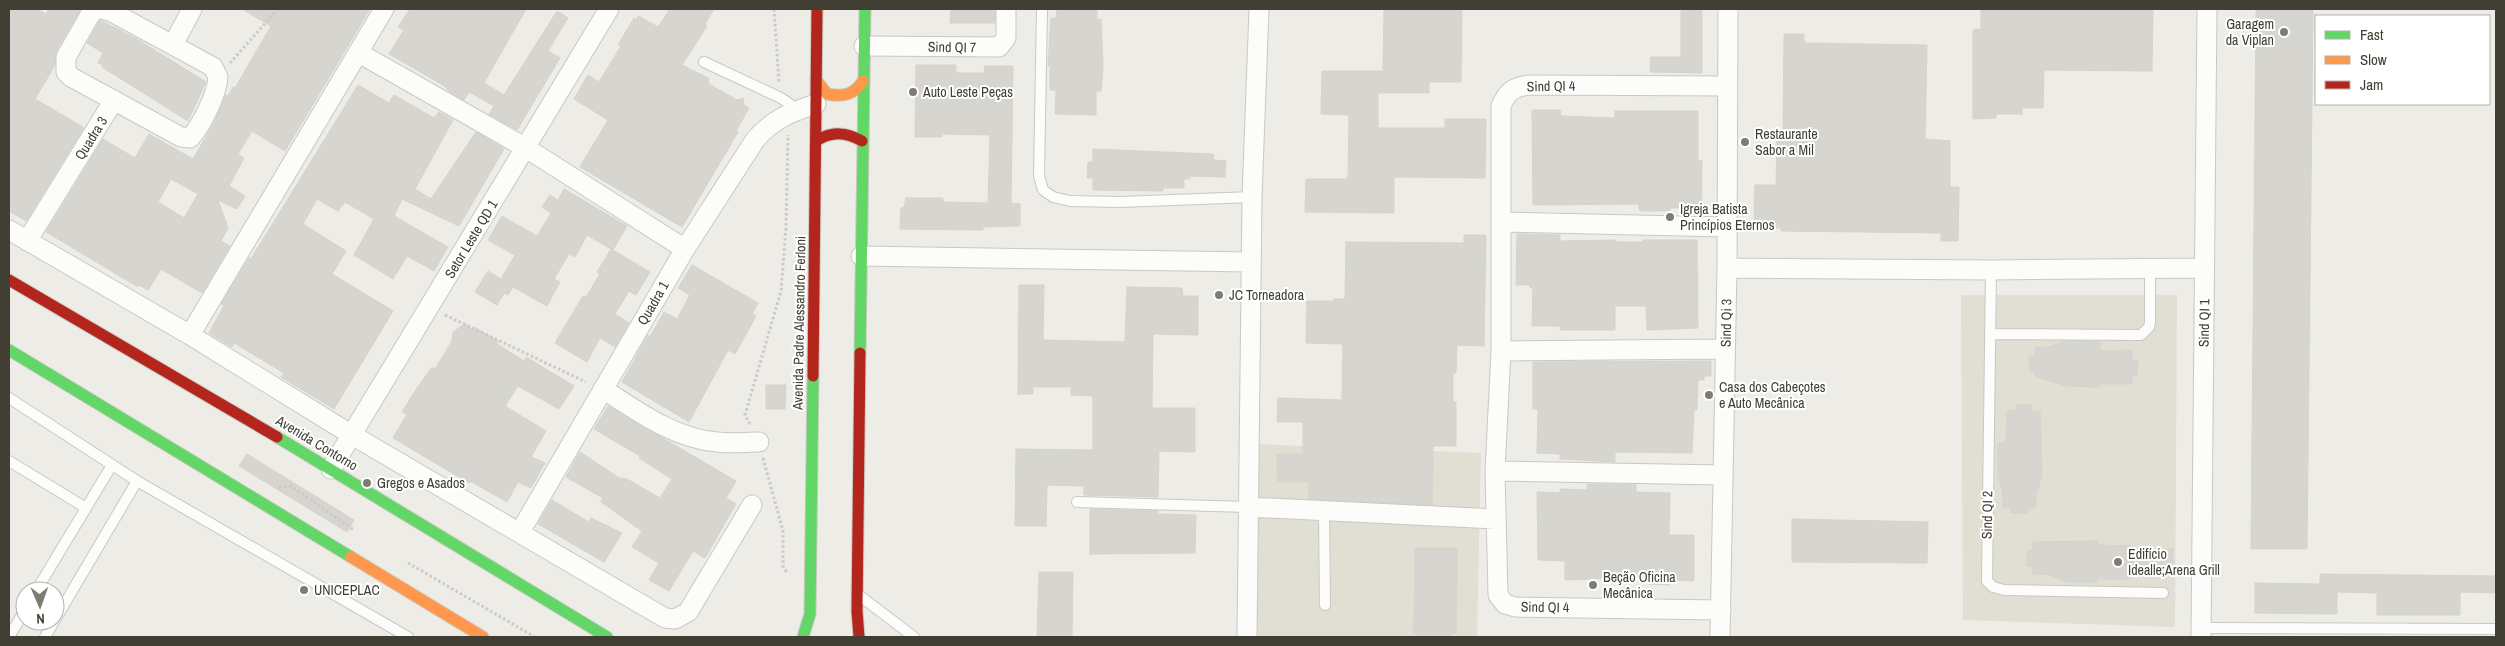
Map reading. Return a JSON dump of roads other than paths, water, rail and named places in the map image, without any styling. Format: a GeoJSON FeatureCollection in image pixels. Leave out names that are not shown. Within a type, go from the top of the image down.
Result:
{"type":"FeatureCollection","features":[{"type":"Feature","properties":{"kind":"main road","name":"Avenida Padre Alessandro Ferloni"},"geometry":{"type":"LineString","coordinates":[[803,637],[810,614],[811,575],[817,9]]}},
{"type":"Feature","properties":{"kind":"main road"},"geometry":{"type":"LineString","coordinates":[[859,637],[857,594],[860,256],[865,9]]}},
{"type":"Feature","properties":{"kind":"main road"},"geometry":{"type":"LineString","coordinates":[[816,80],[827,94],[841,96],[851,95],[858,90],[863,81]]}},
{"type":"Feature","properties":{"kind":"main road"},"geometry":{"type":"LineString","coordinates":[[816,141],[830,133],[840,132],[854,136],[862,141]]}},
{"type":"Feature","properties":{"kind":"main road","name":"Avenida Contorno"},"geometry":{"type":"LineString","coordinates":[[9,280],[331,469],[607,637]]}},
{"type":"Feature","properties":{"kind":"main road"},"geometry":{"type":"LineString","coordinates":[[9,350],[475,635]]}},
{"type":"Feature","properties":{"kind":"street"},"geometry":{"type":"LineString","coordinates":[[114,100],[71,77],[65,66],[66,57],[94,10],[110,11],[173,45],[192,9]]}},
{"type":"Feature","properties":{"kind":"street"},"geometry":{"type":"LineString","coordinates":[[190,335],[384,9]]}},
{"type":"Feature","properties":{"kind":"street","name":"Setor Leste QD 1"},"geometry":{"type":"LineString","coordinates":[[331,469],[609,9]]}},
{"type":"Feature","properties":{"kind":"street","name":"Sind QI 7"},"geometry":{"type":"LineString","coordinates":[[864,46],[999,47],[1006,38],[1006,9]]}},
{"type":"Feature","properties":{"kind":"street"},"geometry":{"type":"LineString","coordinates":[[1247,637],[1252,198],[1259,9]]}},
{"type":"Feature","properties":{"kind":"street","name":"Sind Qi 3"},"geometry":{"type":"LineString","coordinates":[[1720,637],[1728,9]]}},
{"type":"Feature","properties":{"kind":"street","name":"Sind QI 1"},"geometry":{"type":"LineString","coordinates":[[2201,633],[2207,9]]}},
{"type":"Feature","properties":{"kind":"street","name":"Quadra 3"},"geometry":{"type":"LineString","coordinates":[[27,241],[114,100],[181,137],[190,138],[196,132],[214,95],[213,70],[173,45]]}},
{"type":"Feature","properties":{"kind":"street"},"geometry":{"type":"LineString","coordinates":[[358,53],[526,148],[685,249]]}},
{"type":"Feature","properties":{"kind":"street","name":"Sind QI 4"},"geometry":{"type":"LineString","coordinates":[[1721,610],[1515,607],[1505,604],[1498,595],[1495,472],[1501,351],[1501,106],[1506,95],[1513,88],[1528,85],[1727,86]]}},
{"type":"Feature","properties":{"kind":"street","name":"Quadra 1"},"geometry":{"type":"LineString","coordinates":[[520,532],[685,249],[756,140],[767,126],[788,107],[816,104]]}},
{"type":"Feature","properties":{"kind":"street"},"geometry":{"type":"LineString","coordinates":[[1502,222],[1726,227]]}},
{"type":"Feature","properties":{"kind":"street"},"geometry":{"type":"LineString","coordinates":[[9,230],[190,335],[352,435],[665,618],[675,619],[688,612],[752,505]]}},
{"type":"Feature","properties":{"kind":"street"},"geometry":{"type":"LineString","coordinates":[[860,256],[1251,262]]}},
{"type":"Feature","properties":{"kind":"street"},"geometry":{"type":"LineString","coordinates":[[1726,268],[1991,270],[2204,268]]}},
{"type":"Feature","properties":{"kind":"street"},"geometry":{"type":"LineString","coordinates":[[1501,351],[1725,349]]}},
{"type":"Feature","properties":{"kind":"street"},"geometry":{"type":"LineString","coordinates":[[603,389],[647,417],[678,432],[715,442],[759,442]]}},
{"type":"Feature","properties":{"kind":"street"},"geometry":{"type":"LineString","coordinates":[[1495,472],[1722,475]]}},
{"type":"Feature","properties":{"kind":"street"},"geometry":{"type":"LineString","coordinates":[[1248,507],[1496,519]]}},
{"type":"Feature","properties":{"kind":"lane"},"geometry":{"type":"LineString","coordinates":[[1042,9],[1038,176],[1043,190],[1053,197],[1077,202],[1252,198]]}},
{"type":"Feature","properties":{"kind":"lane"},"geometry":{"type":"LineString","coordinates":[[704,62],[788,107]]}},
{"type":"Feature","properties":{"kind":"lane"},"geometry":{"type":"LineString","coordinates":[[1990,334],[2141,335],[2149,327],[2150,323],[2150,268]]}},
{"type":"Feature","properties":{"kind":"lane","name":"Sind QI 2"},"geometry":{"type":"LineString","coordinates":[[1991,270],[1987,581],[1993,587],[2004,590],[2163,593]]}},
{"type":"Feature","properties":{"kind":"lane"},"geometry":{"type":"LineString","coordinates":[[9,398],[138,481],[408,637]]}},
{"type":"Feature","properties":{"kind":"lane"},"geometry":{"type":"LineString","coordinates":[[9,461],[86,508]]}},
{"type":"Feature","properties":{"kind":"lane"},"geometry":{"type":"LineString","coordinates":[[42,581],[112,465]]}},
{"type":"Feature","properties":{"kind":"lane"},"geometry":{"type":"LineString","coordinates":[[65,603],[138,481]]}},
{"type":"Feature","properties":{"kind":"lane"},"geometry":{"type":"LineString","coordinates":[[1077,502],[1248,507]]}},
{"type":"Feature","properties":{"kind":"lane"},"geometry":{"type":"LineString","coordinates":[[1324,511],[1325,606]]}},
{"type":"Feature","properties":{"kind":"lane"},"geometry":{"type":"LineString","coordinates":[[857,594],[914,637]]}},
{"type":"Feature","properties":{"kind":"lane"},"geometry":{"type":"LineString","coordinates":[[2201,633],[2496,629]]}},
{"type":"Feature","properties":{"kind":"place","name":"Garagem da Viplan"},"geometry":{"type":"Point","coordinates":[2284,32]}},
{"type":"Feature","properties":{"kind":"place","name":"Auto Leste Peças"},"geometry":{"type":"Point","coordinates":[913,92]}},
{"type":"Feature","properties":{"kind":"place","name":"Restaurante Sabor a Mil"},"geometry":{"type":"Point","coordinates":[1745,142]}},
{"type":"Feature","properties":{"kind":"place","name":"Igreja Batista Princípios Eternos"},"geometry":{"type":"Point","coordinates":[1670,217]}},
{"type":"Feature","properties":{"kind":"place","name":"JC Torneadora"},"geometry":{"type":"Point","coordinates":[1219,295]}},
{"type":"Feature","properties":{"kind":"place","name":"Casa dos Cabeçotes e Auto Mecânica"},"geometry":{"type":"Point","coordinates":[1709,395]}},
{"type":"Feature","properties":{"kind":"place","name":"Gregos e Asados"},"geometry":{"type":"Point","coordinates":[367,483]}},
{"type":"Feature","properties":{"kind":"place","name":"Edifício Idealle;Arena Grill"},"geometry":{"type":"Point","coordinates":[2118,562]}},
{"type":"Feature","properties":{"kind":"place","name":"Beção Oficina Mecânica"},"geometry":{"type":"Point","coordinates":[1593,585]}},
{"type":"Feature","properties":{"kind":"place","name":"UNICEPLAC"},"geometry":{"type":"Point","coordinates":[304,590]}}]}
